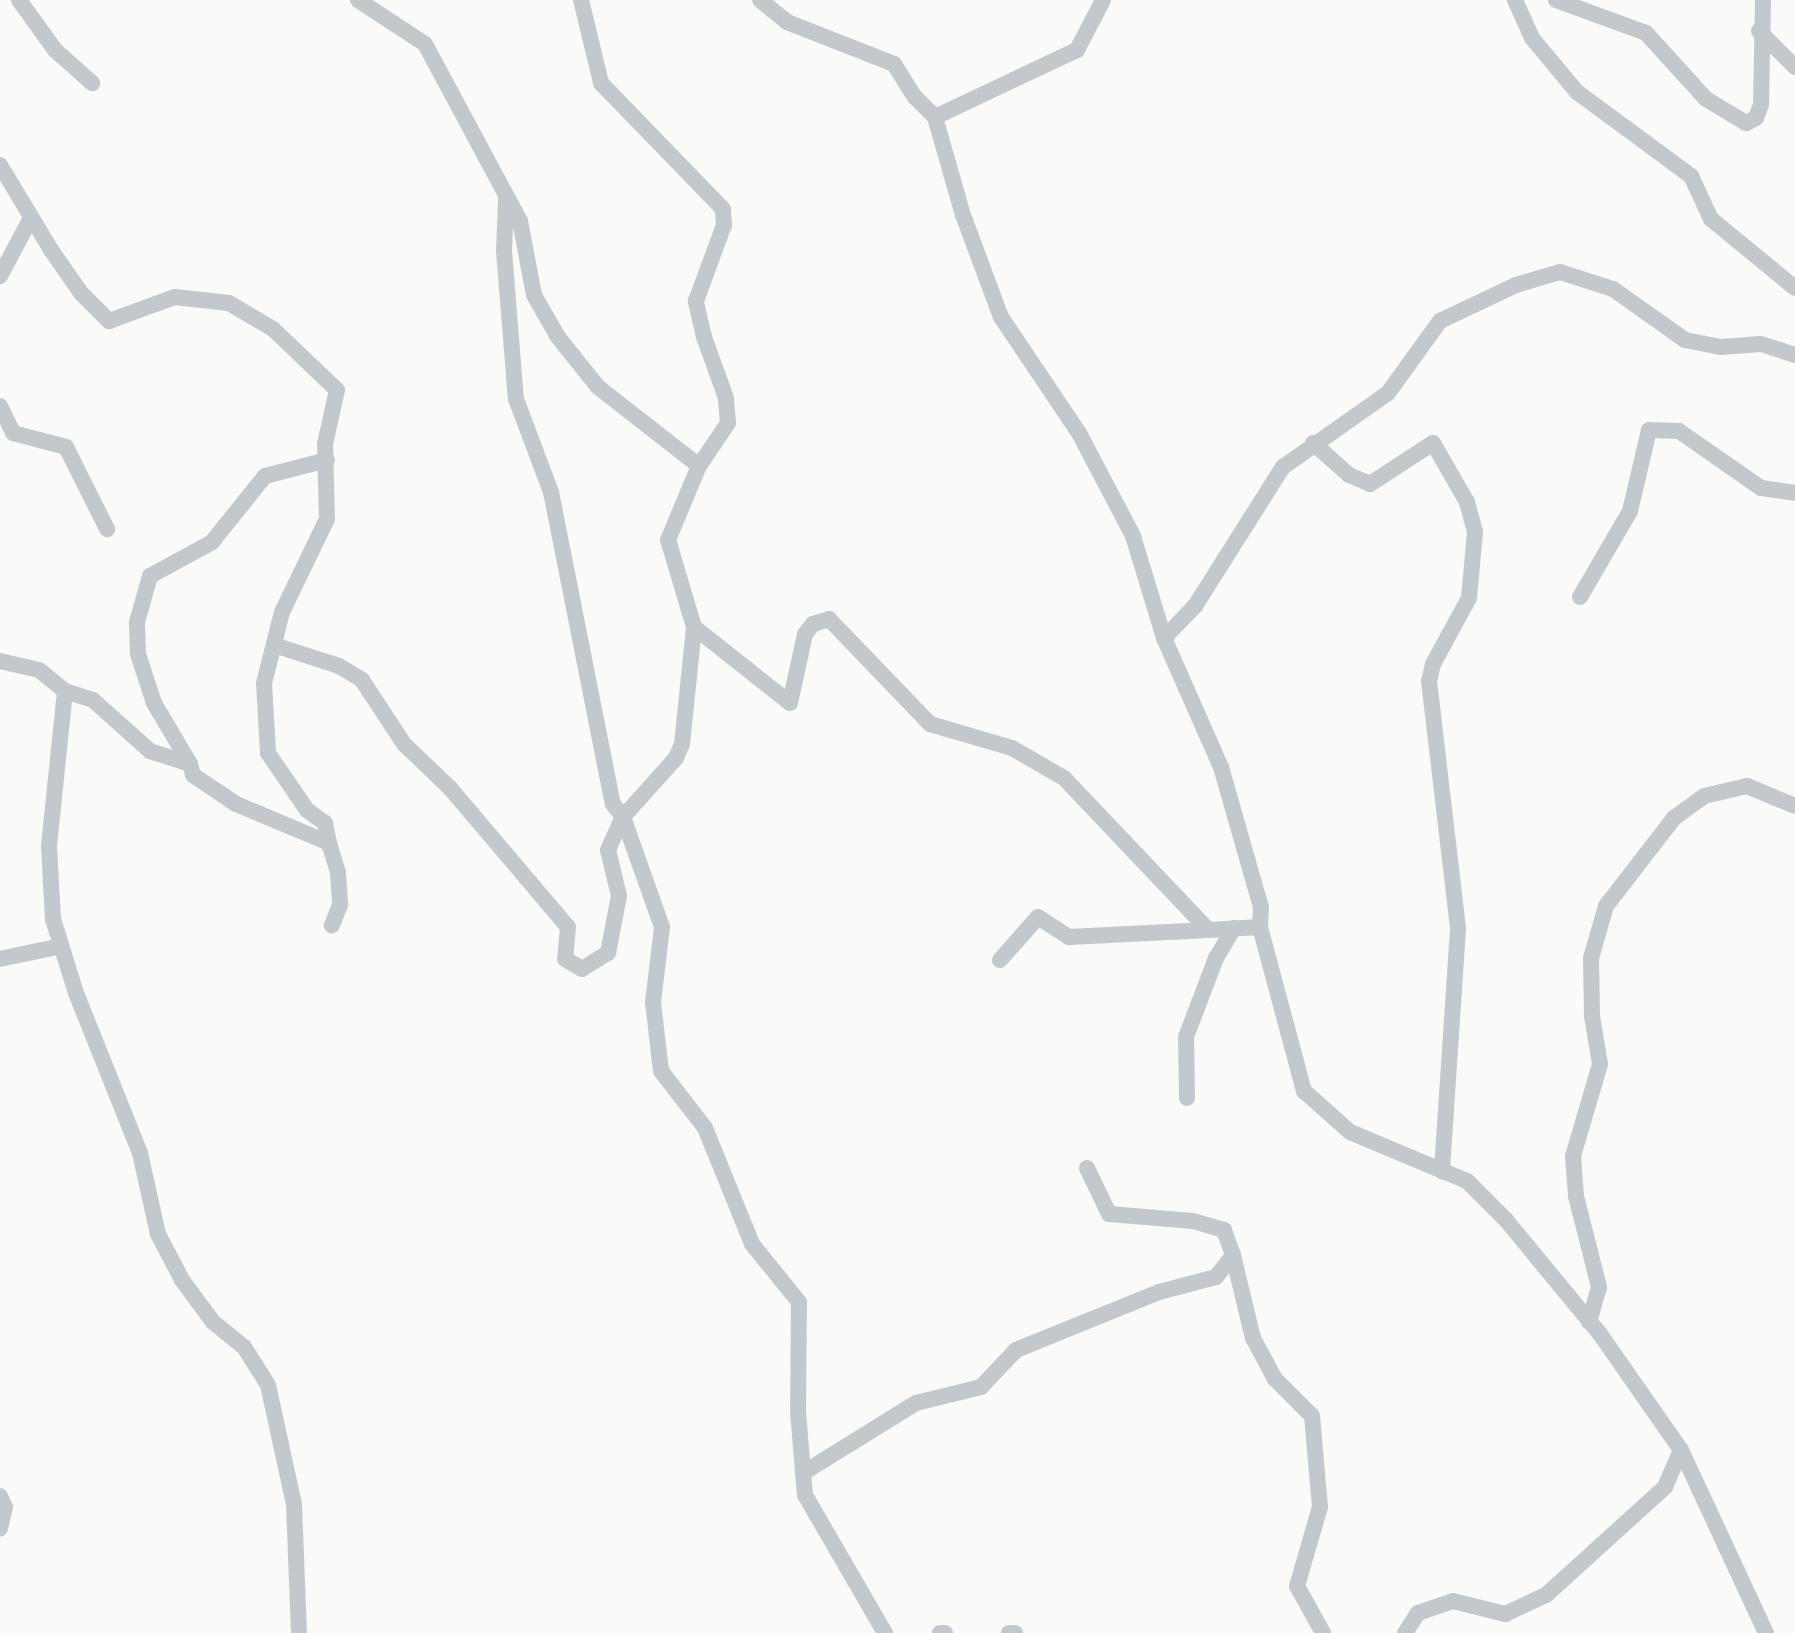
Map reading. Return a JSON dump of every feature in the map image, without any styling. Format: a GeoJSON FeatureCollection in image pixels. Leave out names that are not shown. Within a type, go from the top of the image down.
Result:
{"type":"FeatureCollection","features":[{"type":"Feature","properties":{"kind":"street"},"geometry":{"type":"LineString","coordinates":[[19,0],[55,50],[92,83]]}},
{"type":"Feature","properties":{"kind":"street"},"geometry":{"type":"LineString","coordinates":[[358,0],[425,44],[506,200],[520,221],[534,295],[558,337],[598,387],[699,466]]}},
{"type":"Feature","properties":{"kind":"street"},"geometry":{"type":"LineString","coordinates":[[274,645],[339,666],[362,680],[404,744],[450,788],[568,927],[565,959],[582,970],[608,953],[619,896],[608,850],[623,817],[676,758],[682,744],[694,626],[668,540],[699,466],[728,424],[726,398],[704,337],[696,301],[718,249],[723,209],[601,83],[581,0]]}},
{"type":"Feature","properties":{"kind":"street"},"geometry":{"type":"LineString","coordinates":[[760,0],[787,22],[894,64],[915,97],[935,117],[963,215],[1001,317],[1079,433],[1133,536],[1164,638],[1221,767],[1261,907],[1260,927],[1304,1091],[1350,1132],[1467,1181],[1506,1220],[1589,1322],[1681,1450],[1720,1542],[1766,1633]]}},
{"type":"Feature","properties":{"kind":"street"},"geometry":{"type":"LineString","coordinates":[[935,117],[1077,50],[1103,0]]}},
{"type":"Feature","properties":{"kind":"street"},"geometry":{"type":"LineString","coordinates":[[1515,0],[1532,37],[1577,92],[1691,176],[1712,219],[1795,288]]}},
{"type":"Feature","properties":{"kind":"street"},"geometry":{"type":"LineString","coordinates":[[1556,0],[1646,33],[1706,99],[1746,123],[1756,118],[1761,104],[1759,31],[1763,0]]}},
{"type":"Feature","properties":{"kind":"street"},"geometry":{"type":"LineString","coordinates":[[1759,31],[1795,67]]}},
{"type":"Feature","properties":{"kind":"street"},"geometry":{"type":"LineString","coordinates":[[0,165],[31,218],[81,293],[109,321],[175,297],[229,303],[273,329],[337,390],[325,444],[327,519],[282,612],[264,683],[268,753],[307,810],[325,823],[338,873],[340,905],[332,925]]}},
{"type":"Feature","properties":{"kind":"street"},"geometry":{"type":"LineString","coordinates":[[506,200],[504,251],[516,399],[551,492],[613,804],[623,817],[662,928],[653,1002],[661,1072],[705,1128],[752,1244],[799,1302],[797,1412],[805,1495],[885,1633]]}},
{"type":"Feature","properties":{"kind":"street"},"geometry":{"type":"LineString","coordinates":[[0,276],[31,218]]}},
{"type":"Feature","properties":{"kind":"street"},"geometry":{"type":"LineString","coordinates":[[1164,638],[1195,606],[1283,467],[1313,443],[1388,393],[1440,321],[1516,285],[1560,272],[1613,289],[1685,340],[1721,347],[1761,344],[1795,355]]}},
{"type":"Feature","properties":{"kind":"street"},"geometry":{"type":"LineString","coordinates":[[0,406],[13,433],[66,447],[107,529]]}},
{"type":"Feature","properties":{"kind":"street"},"geometry":{"type":"LineString","coordinates":[[1580,597],[1630,511],[1649,430],[1679,431],[1761,488],[1795,493]]}},
{"type":"Feature","properties":{"kind":"street"},"geometry":{"type":"LineString","coordinates":[[1313,443],[1349,475],[1370,484],[1433,443],[1467,502],[1475,532],[1469,598],[1433,664],[1429,681],[1458,929],[1442,1171]]}},
{"type":"Feature","properties":{"kind":"street"},"geometry":{"type":"LineString","coordinates":[[327,460],[265,476],[212,542],[150,576],[137,622],[138,654],[155,703],[190,764],[193,775],[236,804],[329,843]]}},
{"type":"Feature","properties":{"kind":"street"},"geometry":{"type":"LineString","coordinates":[[694,626],[790,704],[805,634],[813,624],[829,620],[930,724],[1012,748],[1064,778],[1208,930]]}},
{"type":"Feature","properties":{"kind":"street"},"geometry":{"type":"LineString","coordinates":[[0,661],[39,670],[65,691],[93,700],[150,751],[190,764]]}},
{"type":"Feature","properties":{"kind":"street"},"geometry":{"type":"LineString","coordinates":[[65,691],[49,846],[52,919],[140,1153],[158,1234],[182,1280],[213,1322],[244,1347],[268,1385],[294,1504],[299,1633]]}},
{"type":"Feature","properties":{"kind":"street"},"geometry":{"type":"LineString","coordinates":[[1589,1322],[1599,1287],[1576,1196],[1573,1156],[1600,1064],[1592,1016],[1591,958],[1606,906],[1674,818],[1704,796],[1746,786],[1795,806]]}},
{"type":"Feature","properties":{"kind":"street"},"geometry":{"type":"LineString","coordinates":[[1000,960],[1038,917],[1069,937],[1260,927]]}},
{"type":"Feature","properties":{"kind":"street"},"geometry":{"type":"LineString","coordinates":[[1187,1098],[1186,1037],[1216,958],[1234,928]]}},
{"type":"Feature","properties":{"kind":"street"},"geometry":{"type":"LineString","coordinates":[[0,959],[61,946]]}},
{"type":"Feature","properties":{"kind":"street"},"geometry":{"type":"LineString","coordinates":[[1087,1168],[1109,1214],[1193,1221],[1224,1230],[1254,1338],[1275,1379],[1312,1416],[1320,1507],[1297,1586],[1323,1633]]}},
{"type":"Feature","properties":{"kind":"street"},"geometry":{"type":"LineString","coordinates":[[803,1473],[916,1403],[981,1387],[1016,1350],[1159,1292],[1216,1277],[1233,1255]]}},
{"type":"Feature","properties":{"kind":"street"},"geometry":{"type":"LineString","coordinates":[[1405,1633],[1418,1613],[1453,1601],[1505,1614],[1546,1595],[1665,1487],[1681,1450]]}},
{"type":"Feature","properties":{"kind":"street"},"geometry":{"type":"LineString","coordinates":[[0,1496],[5,1507],[0,1528]]}},
{"type":"Feature","properties":{"kind":"street"},"geometry":{"type":"LineString","coordinates":[[1009,1633],[1015,1633]]}}]}
